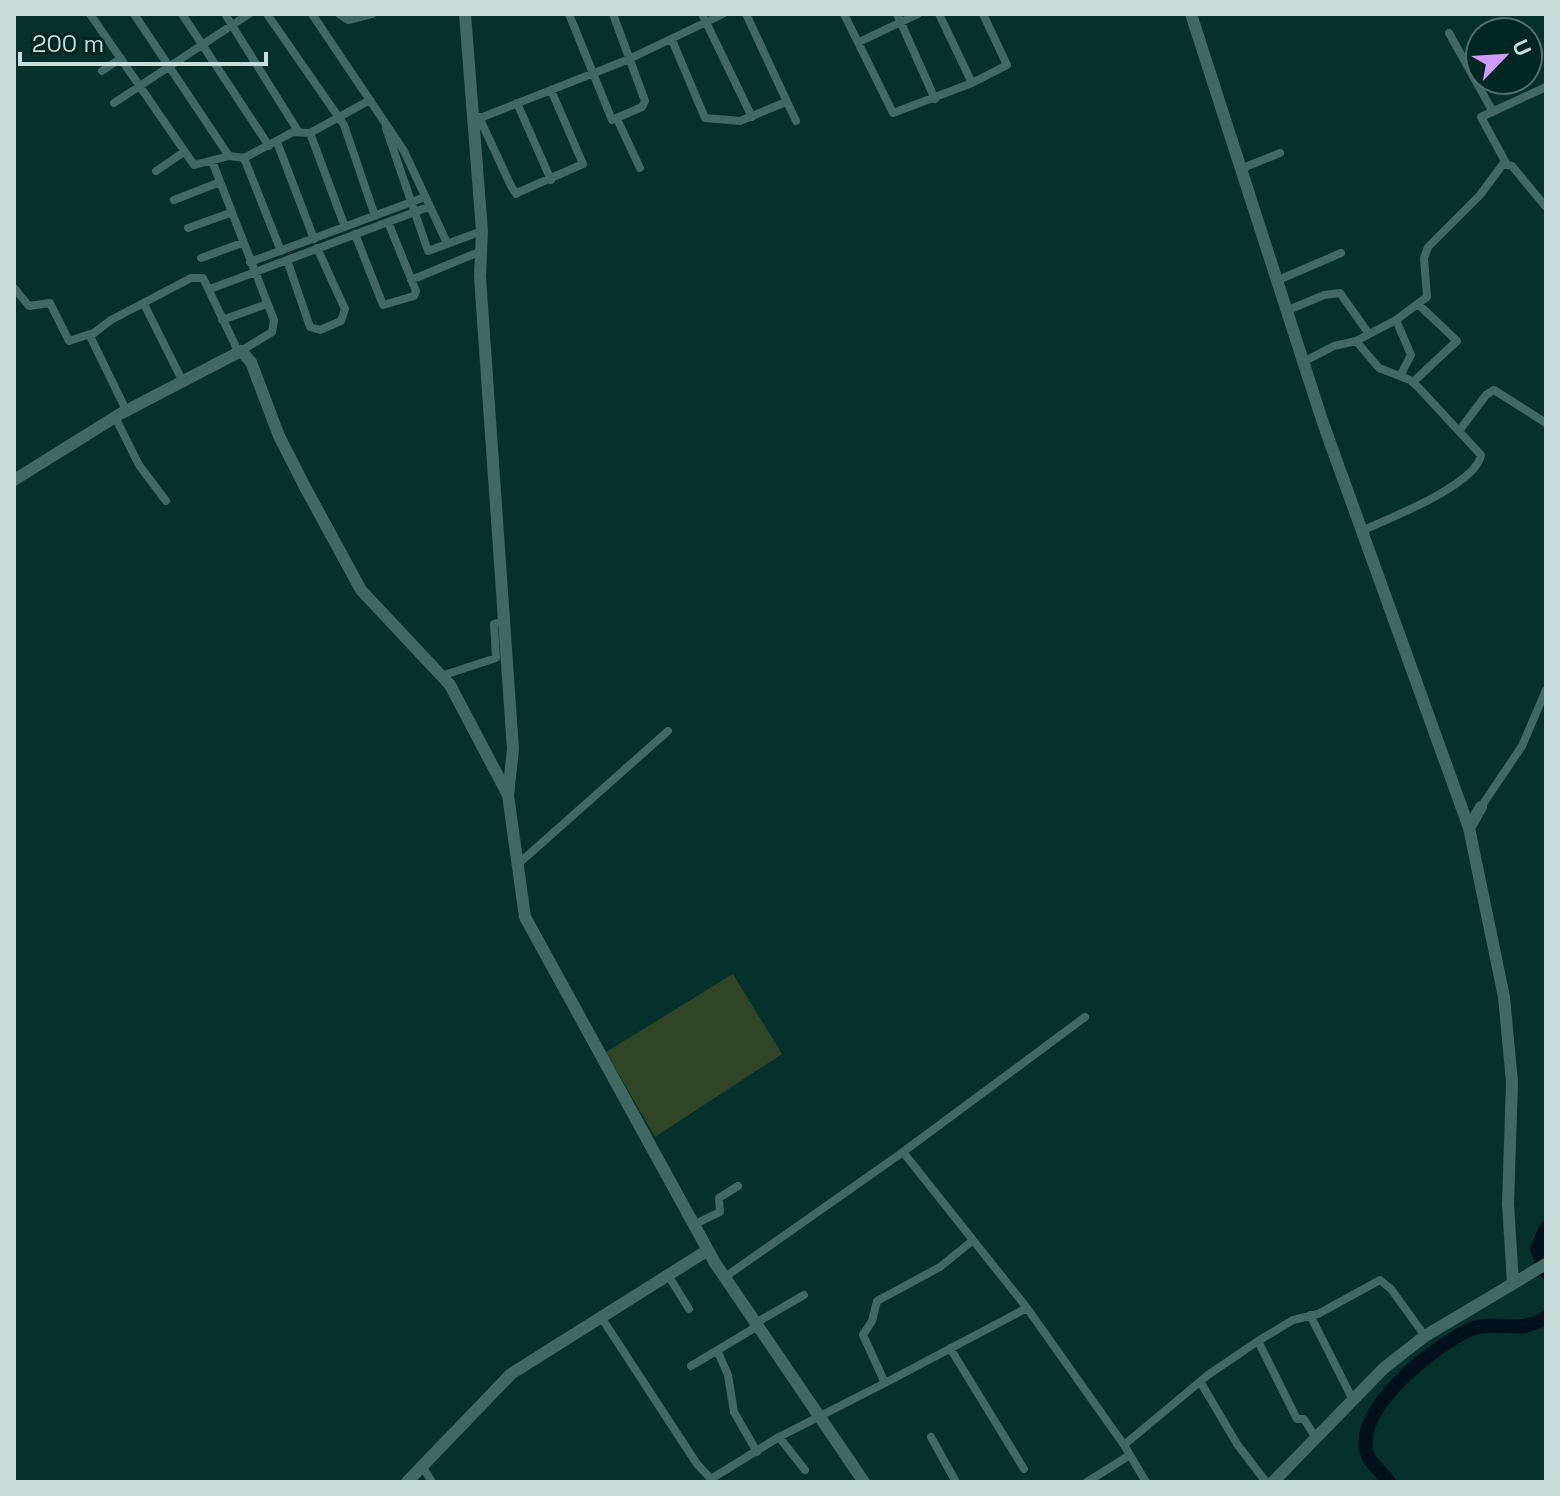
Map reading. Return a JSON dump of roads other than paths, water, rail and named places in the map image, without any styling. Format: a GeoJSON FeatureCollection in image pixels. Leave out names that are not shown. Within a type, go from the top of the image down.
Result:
{"type":"FeatureCollection","features":[{"type":"Feature","properties":{"kind":"street"},"geometry":{"type":"LineString","coordinates":[[90,14],[184,152],[197,166],[229,156],[244,158],[298,131],[310,133],[370,100]]}},
{"type":"Feature","properties":{"kind":"street"},"geometry":{"type":"LineString","coordinates":[[134,14],[229,156]]}},
{"type":"Feature","properties":{"kind":"street"},"geometry":{"type":"LineString","coordinates":[[182,14],[273,144],[314,239]]}},
{"type":"Feature","properties":{"kind":"street"},"geometry":{"type":"LineString","coordinates":[[225,14],[298,131]]}},
{"type":"Feature","properties":{"kind":"street"},"geometry":{"type":"LineString","coordinates":[[114,103],[249,14]]}},
{"type":"Feature","properties":{"kind":"street"},"geometry":{"type":"LineString","coordinates":[[267,14],[339,117],[353,144],[375,216]]}},
{"type":"Feature","properties":{"kind":"street"},"geometry":{"type":"LineString","coordinates":[[312,14],[404,151],[447,243]]}},
{"type":"Feature","properties":{"kind":"street"},"geometry":{"type":"LineString","coordinates":[[339,14],[348,20],[372,14]]}},
{"type":"Feature","properties":{"kind":"street"},"geometry":{"type":"LineString","coordinates":[[465,14],[477,118],[482,231],[479,252],[513,749],[508,795],[525,917],[706,1246],[859,1480]]}},
{"type":"Feature","properties":{"kind":"street"},"geometry":{"type":"LineString","coordinates":[[569,14],[609,117],[617,119],[642,107],[645,101],[627,60],[613,14]]}},
{"type":"Feature","properties":{"kind":"street"},"geometry":{"type":"LineString","coordinates":[[702,14],[752,117]]}},
{"type":"Feature","properties":{"kind":"street"},"geometry":{"type":"LineString","coordinates":[[477,118],[627,60],[723,14]]}},
{"type":"Feature","properties":{"kind":"street"},"geometry":{"type":"LineString","coordinates":[[746,14],[796,121]]}},
{"type":"Feature","properties":{"kind":"street"},"geometry":{"type":"LineString","coordinates":[[844,14],[891,113],[935,99],[1007,65],[983,14]]}},
{"type":"Feature","properties":{"kind":"street"},"geometry":{"type":"LineString","coordinates":[[859,42],[900,18],[918,14]]}},
{"type":"Feature","properties":{"kind":"street"},"geometry":{"type":"LineString","coordinates":[[939,14],[972,83]]}},
{"type":"Feature","properties":{"kind":"street"},"geometry":{"type":"LineString","coordinates":[[1191,14],[1303,362],[1469,828],[1495,940],[1512,1082],[1508,1204],[1513,1283]]}},
{"type":"Feature","properties":{"kind":"street"},"geometry":{"type":"LineString","coordinates":[[900,18],[935,99]]}},
{"type":"Feature","properties":{"kind":"street"},"geometry":{"type":"LineString","coordinates":[[1449,33],[1493,112]]}},
{"type":"Feature","properties":{"kind":"street"},"geometry":{"type":"LineString","coordinates":[[672,40],[704,116],[737,121],[786,102]]}},
{"type":"Feature","properties":{"kind":"street"},"geometry":{"type":"LineString","coordinates":[[102,71],[121,58]]}},
{"type":"Feature","properties":{"kind":"street"},"geometry":{"type":"LineString","coordinates":[[1546,87],[1483,115],[1481,120],[1506,163],[1546,207]]}},
{"type":"Feature","properties":{"kind":"street"},"geometry":{"type":"LineString","coordinates":[[477,118],[516,194],[583,164],[551,90]]}},
{"type":"Feature","properties":{"kind":"street"},"geometry":{"type":"LineString","coordinates":[[517,103],[551,180]]}},
{"type":"Feature","properties":{"kind":"street"},"geometry":{"type":"LineString","coordinates":[[617,119],[640,168]]}},
{"type":"Feature","properties":{"kind":"street"},"geometry":{"type":"LineString","coordinates":[[386,126],[428,251],[482,231]]}},
{"type":"Feature","properties":{"kind":"street"},"geometry":{"type":"LineString","coordinates":[[310,133],[345,227]]}},
{"type":"Feature","properties":{"kind":"street"},"geometry":{"type":"LineString","coordinates":[[156,171],[184,152]]}},
{"type":"Feature","properties":{"kind":"street"},"geometry":{"type":"LineString","coordinates":[[1240,169],[1280,153]]}},
{"type":"Feature","properties":{"kind":"street"},"geometry":{"type":"LineString","coordinates":[[244,158],[281,251]]}},
{"type":"Feature","properties":{"kind":"street"},"geometry":{"type":"LineString","coordinates":[[14,480],[120,414],[272,332],[274,320],[212,161]]}},
{"type":"Feature","properties":{"kind":"street"},"geometry":{"type":"LineString","coordinates":[[1303,362],[1334,346],[1356,341],[1419,305],[1428,294],[1424,258],[1428,247],[1471,205],[1499,167],[1506,163]]}},
{"type":"Feature","properties":{"kind":"street"},"geometry":{"type":"LineString","coordinates":[[174,200],[220,182]]}},
{"type":"Feature","properties":{"kind":"street"},"geometry":{"type":"LineString","coordinates":[[250,262],[375,216],[427,202]]}},
{"type":"Feature","properties":{"kind":"street"},"geometry":{"type":"LineString","coordinates":[[210,289],[388,222],[412,207]]}},
{"type":"Feature","properties":{"kind":"street"},"geometry":{"type":"LineString","coordinates":[[188,228],[230,213]]}},
{"type":"Feature","properties":{"kind":"street"},"geometry":{"type":"LineString","coordinates":[[355,234],[383,305],[414,296],[416,291],[388,222]]}},
{"type":"Feature","properties":{"kind":"street"},"geometry":{"type":"LineString","coordinates":[[201,258],[242,243]]}},
{"type":"Feature","properties":{"kind":"street"},"geometry":{"type":"LineString","coordinates":[[287,260],[310,327],[320,330],[341,321],[345,309],[317,248]]}},
{"type":"Feature","properties":{"kind":"street"},"geometry":{"type":"LineString","coordinates":[[411,280],[479,252]]}},
{"type":"Feature","properties":{"kind":"street"},"geometry":{"type":"LineString","coordinates":[[1276,281],[1341,253]]}},
{"type":"Feature","properties":{"kind":"street"},"geometry":{"type":"LineString","coordinates":[[14,288],[29,306],[50,303],[69,341],[90,334],[191,278],[203,278],[222,320],[240,351],[251,362],[293,464],[361,590],[457,696],[508,795]]}},
{"type":"Feature","properties":{"kind":"street"},"geometry":{"type":"LineString","coordinates":[[1286,311],[1324,295],[1340,293],[1369,334]]}},
{"type":"Feature","properties":{"kind":"street"},"geometry":{"type":"LineString","coordinates":[[144,304],[182,380]]}},
{"type":"Feature","properties":{"kind":"street"},"geometry":{"type":"LineString","coordinates":[[222,320],[267,304]]}},
{"type":"Feature","properties":{"kind":"street"},"geometry":{"type":"LineString","coordinates":[[1413,382],[1457,341],[1419,305]]}},
{"type":"Feature","properties":{"kind":"street"},"geometry":{"type":"LineString","coordinates":[[1396,320],[1411,355],[1400,376]]}},
{"type":"Feature","properties":{"kind":"street"},"geometry":{"type":"LineString","coordinates":[[90,334],[139,465],[166,501]]}},
{"type":"Feature","properties":{"kind":"street"},"geometry":{"type":"LineString","coordinates":[[1356,341],[1379,368],[1413,382],[1480,453],[1476,466],[1424,502],[1361,531]]}},
{"type":"Feature","properties":{"kind":"street"},"geometry":{"type":"LineString","coordinates":[[1459,431],[1486,395],[1494,390],[1546,423]]}},
{"type":"Feature","properties":{"kind":"street"},"geometry":{"type":"LineString","coordinates":[[441,676],[496,658],[494,624],[504,621]]}},
{"type":"Feature","properties":{"kind":"street"},"geometry":{"type":"LineString","coordinates":[[1469,828],[1522,746],[1546,690]]}},
{"type":"Feature","properties":{"kind":"street"},"geometry":{"type":"LineString","coordinates":[[517,866],[668,731]]}},
{"type":"Feature","properties":{"kind":"street"},"geometry":{"type":"LineString","coordinates":[[1462,808],[1481,807]]}},
{"type":"Feature","properties":{"kind":"street"},"geometry":{"type":"LineString","coordinates":[[725,1277],[903,1152],[1085,1017]]}},
{"type":"Feature","properties":{"kind":"street"},"geometry":{"type":"LineString","coordinates":[[903,1152],[1027,1308],[1124,1445],[1146,1482]]}},
{"type":"Feature","properties":{"kind":"street"},"geometry":{"type":"LineString","coordinates":[[696,1226],[720,1212],[719,1198],[738,1186]]}},
{"type":"Feature","properties":{"kind":"street"},"geometry":{"type":"LineString","coordinates":[[885,1383],[863,1335],[872,1321],[877,1301],[940,1267],[972,1241]]}},
{"type":"Feature","properties":{"kind":"street"},"geometry":{"type":"LineString","coordinates":[[407,1482],[511,1374],[668,1275],[706,1246]]}},
{"type":"Feature","properties":{"kind":"street"},"geometry":{"type":"LineString","coordinates":[[1273,1482],[1384,1368],[1425,1336],[1546,1264]]}},
{"type":"Feature","properties":{"kind":"street"},"geometry":{"type":"LineString","coordinates":[[668,1275],[689,1309]]}},
{"type":"Feature","properties":{"kind":"street"},"geometry":{"type":"LineString","coordinates":[[1124,1445],[1258,1341],[1318,1314],[1380,1280],[1391,1289],[1425,1336]]}},
{"type":"Feature","properties":{"kind":"street"},"geometry":{"type":"LineString","coordinates":[[691,1366],[718,1352],[804,1295]]}},
{"type":"Feature","properties":{"kind":"street"},"geometry":{"type":"LineString","coordinates":[[601,1317],[697,1464],[712,1480],[779,1437],[821,1419],[855,1396],[1027,1308]]}},
{"type":"Feature","properties":{"kind":"street"},"geometry":{"type":"LineString","coordinates":[[1310,1315],[1352,1398]]}},
{"type":"Feature","properties":{"kind":"street"},"geometry":{"type":"LineString","coordinates":[[1258,1341],[1297,1417],[1304,1419],[1315,1437]]}},
{"type":"Feature","properties":{"kind":"street"},"geometry":{"type":"LineString","coordinates":[[950,1348],[1024,1469]]}},
{"type":"Feature","properties":{"kind":"street"},"geometry":{"type":"LineString","coordinates":[[718,1352],[728,1375],[734,1412],[757,1452]]}},
{"type":"Feature","properties":{"kind":"street"},"geometry":{"type":"LineString","coordinates":[[1201,1383],[1237,1444],[1266,1482]]}},
{"type":"Feature","properties":{"kind":"street"},"geometry":{"type":"LineString","coordinates":[[779,1437],[805,1470]]}},
{"type":"Feature","properties":{"kind":"street"},"geometry":{"type":"LineString","coordinates":[[931,1437],[956,1482]]}},
{"type":"Feature","properties":{"kind":"street"},"geometry":{"type":"LineString","coordinates":[[1091,1482],[1130,1455]]}},
{"type":"Feature","properties":{"kind":"street"},"geometry":{"type":"LineString","coordinates":[[422,1466],[432,1482]]}},
{"type":"Feature","properties":{"kind":"waterway"},"geometry":{"type":"LineString","coordinates":[[1546,1228],[1537,1249],[1546,1272]]}},
{"type":"Feature","properties":{"kind":"waterway"},"geometry":{"type":"LineString","coordinates":[[1389,1482],[1369,1458],[1366,1440],[1371,1421],[1398,1383],[1436,1350],[1469,1330],[1527,1325],[1546,1317]]}}]}
